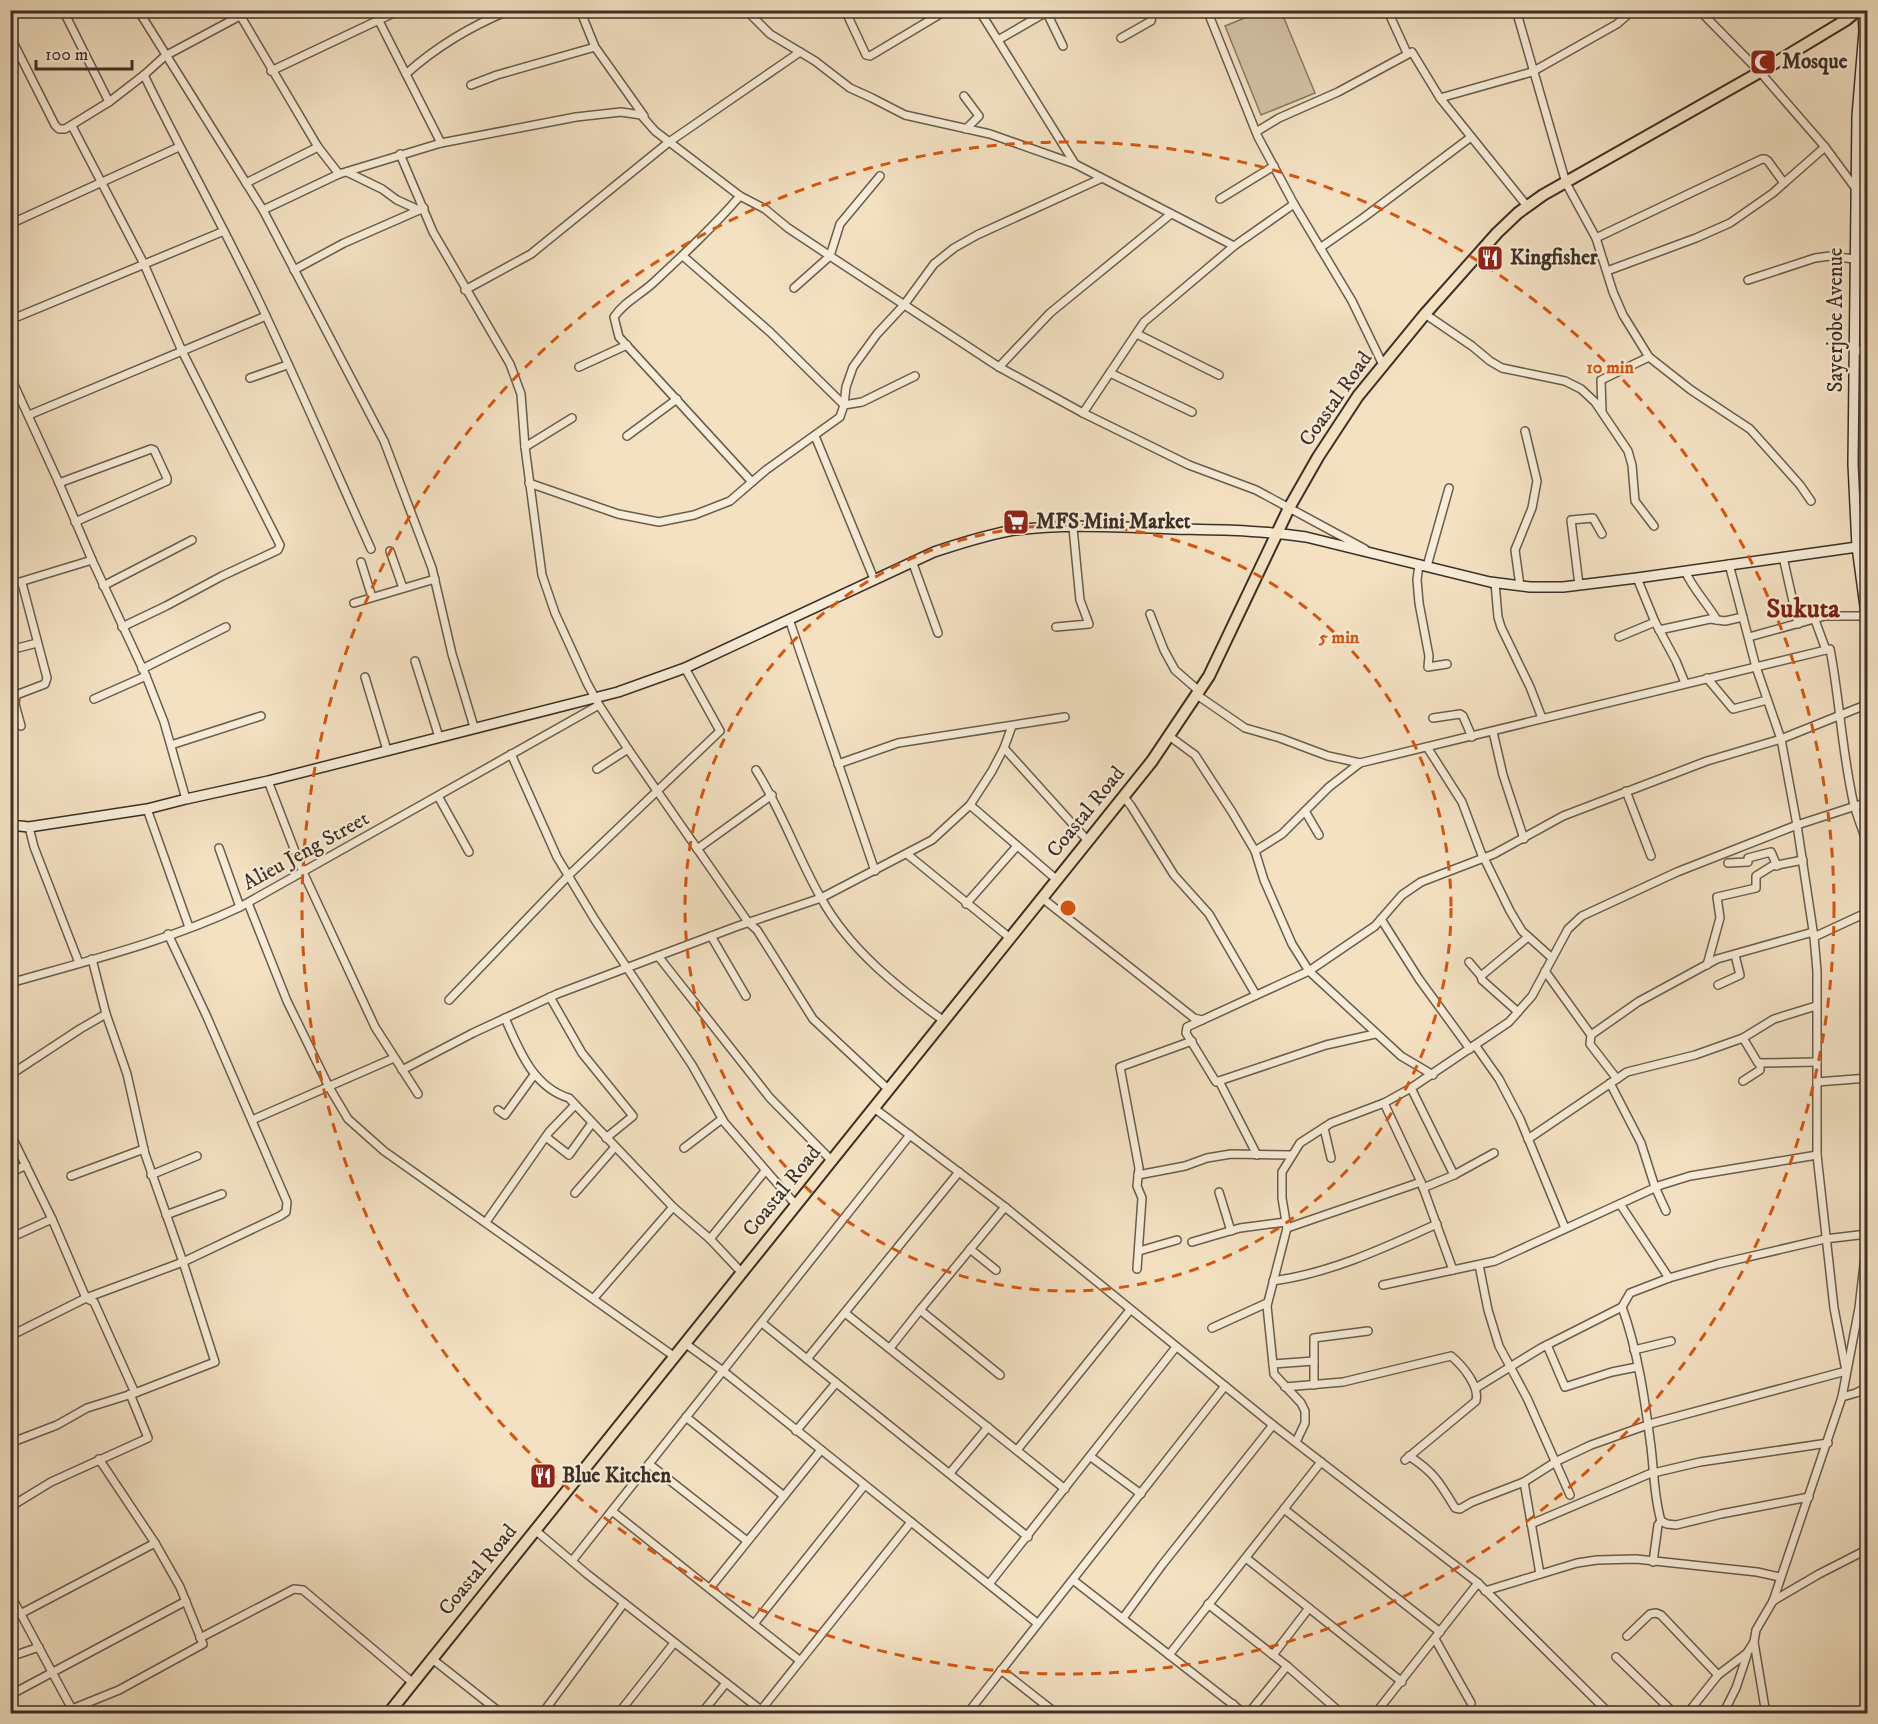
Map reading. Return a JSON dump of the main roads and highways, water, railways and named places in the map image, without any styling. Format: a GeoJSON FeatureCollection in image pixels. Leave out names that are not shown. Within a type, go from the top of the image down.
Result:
{"type":"FeatureCollection","features":[{"type":"Feature","properties":{"kind":"main road","name":"Coastal Road"},"geometry":{"type":"LineString","coordinates":[[391,1712],[431,1658],[1124,797],[1209,676],[1289,508],[1334,431],[1358,396],[1425,314],[1497,232],[1542,195],[1760,72],[1846,21],[1858,10]]}},
{"type":"Feature","properties":{"kind":"place","name":"Mosque"},"geometry":{"type":"Point","coordinates":[1763,62]}},
{"type":"Feature","properties":{"kind":"place","name":"Kingfisher"},"geometry":{"type":"Point","coordinates":[1490,258]}},
{"type":"Feature","properties":{"kind":"place","name":"MFS Mini Market"},"geometry":{"type":"Point","coordinates":[1016,522]}},
{"type":"Feature","properties":{"kind":"place","name":"Blue Kitchen"},"geometry":{"type":"Point","coordinates":[543,1476]}},
{"type":"Feature","properties":{"kind":"district","name":"Sukuta"},"geometry":{"type":"Point","coordinates":[1803,609]}}]}
